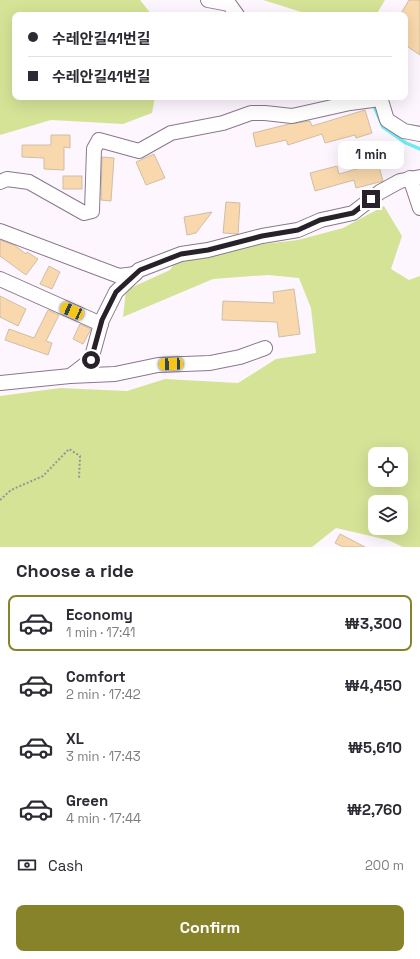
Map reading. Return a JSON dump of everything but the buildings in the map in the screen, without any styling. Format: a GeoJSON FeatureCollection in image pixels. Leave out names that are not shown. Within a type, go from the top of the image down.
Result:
{"type":"FeatureCollection","features":[{"type":"Feature","properties":{"kind":"lane"},"geometry":{"type":"LineString","coordinates":[[208,0],[229,4],[235,12]]}},
{"type":"Feature","properties":{"kind":"lane"},"geometry":{"type":"LineString","coordinates":[[0,182],[7,179],[29,182],[84,213],[92,211],[94,149],[100,140],[139,151],[171,133],[223,123],[251,113],[292,116],[368,100]]}},
{"type":"Feature","properties":{"kind":"lane"},"geometry":{"type":"LineString","coordinates":[[381,100],[386,120],[404,131],[420,134]]}},
{"type":"Feature","properties":{"kind":"lane"},"geometry":{"type":"LineString","coordinates":[[70,376],[91,360],[101,324],[116,292],[140,270],[181,254],[208,250],[262,236],[298,230],[320,220],[353,213],[380,192],[400,181],[415,177],[420,210]]}},
{"type":"Feature","properties":{"kind":"lane"},"geometry":{"type":"LineString","coordinates":[[0,232],[119,276],[135,274]]}},
{"type":"Feature","properties":{"kind":"lane"},"geometry":{"type":"LineString","coordinates":[[0,279],[101,324]]}},
{"type":"Feature","properties":{"kind":"lane"},"geometry":{"type":"LineString","coordinates":[[0,383],[70,376],[115,374],[158,365],[210,363],[240,357],[265,348]]}},
{"type":"Feature","properties":{"kind":"path"},"geometry":{"type":"LineString","coordinates":[[0,500],[11,490],[42,476],[68,449],[80,456],[79,479]]}},
{"type":"Feature","properties":{"kind":"green space"},"geometry":{"type":"Polygon","coordinates":[[[0,0],[140,0],[150,12],[12,12],[12,100],[154,100],[152,113],[123,124],[51,120],[0,135],[0,0]]]}},
{"type":"Feature","properties":{"kind":"green space"},"geometry":{"type":"Polygon","coordinates":[[[263,0],[385,0],[378,12],[301,12],[263,0]]]}},
{"type":"Feature","properties":{"kind":"green space"},"geometry":{"type":"Polygon","coordinates":[[[384,206],[402,236],[391,269],[409,280],[420,276],[420,547],[403,547],[388,540],[336,528],[312,547],[0,547],[0,396],[60,388],[127,391],[165,379],[238,383],[276,359],[316,353],[311,308],[299,278],[268,275],[213,279],[123,317],[126,290],[170,270],[181,254],[298,240],[343,228],[384,206]]]}},
{"type":"Feature","properties":{"kind":"waterway"},"geometry":{"type":"LineString","coordinates":[[374,106],[383,127],[406,143],[420,149]]}},
{"type":"Feature","properties":{"kind":"route"},"geometry":{"type":"LineString","coordinates":[[91,360],[102,320],[116,292],[140,270],[181,254],[208,250],[230,243],[298,230],[320,220],[353,213],[371,199]]}}]}
